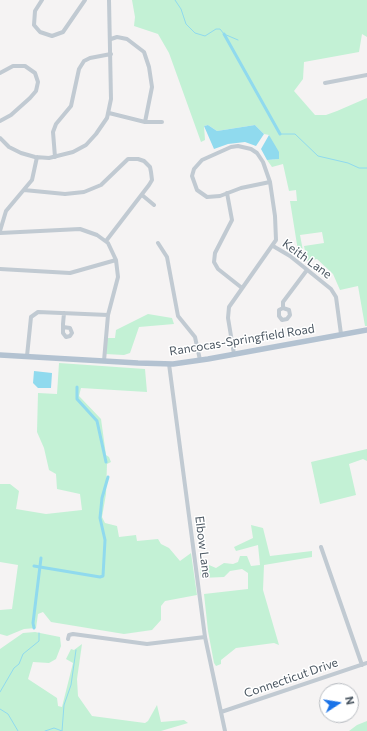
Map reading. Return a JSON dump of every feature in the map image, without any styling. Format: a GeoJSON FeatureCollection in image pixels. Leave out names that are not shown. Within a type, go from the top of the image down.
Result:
{"type":"FeatureCollection","features":[{"type":"Feature","properties":{"kind":"main road","name":"Rancocas-Springfield Road"},"geometry":{"type":"LineString","coordinates":[[0,355],[169,364],[200,360],[367,330]]}},
{"type":"Feature","properties":{"kind":"street"},"geometry":{"type":"LineString","coordinates":[[42,0],[35,11],[34,25],[43,34],[52,36],[63,32],[85,0]]}},
{"type":"Feature","properties":{"kind":"street"},"geometry":{"type":"LineString","coordinates":[[0,138],[5,144],[17,152],[37,158],[55,158],[73,152],[86,145],[100,130],[109,113],[112,99],[109,0]]}},
{"type":"Feature","properties":{"kind":"street"},"geometry":{"type":"LineString","coordinates":[[111,39],[117,37],[127,39],[144,52],[149,67],[152,87],[146,122]]}},
{"type":"Feature","properties":{"kind":"street"},"geometry":{"type":"LineString","coordinates":[[55,158],[53,132],[56,124],[72,104],[78,69],[87,59],[111,54]]}},
{"type":"Feature","properties":{"kind":"street"},"geometry":{"type":"LineString","coordinates":[[0,73],[13,66],[25,66],[33,71],[38,82],[36,91],[30,98],[11,115],[0,121]]}},
{"type":"Feature","properties":{"kind":"street"},"geometry":{"type":"LineString","coordinates":[[325,83],[367,76]]}},
{"type":"Feature","properties":{"kind":"street"},"geometry":{"type":"LineString","coordinates":[[109,113],[146,122],[162,122]]}},
{"type":"Feature","properties":{"kind":"street"},"geometry":{"type":"LineString","coordinates":[[234,354],[228,311],[232,301],[272,246],[276,232],[270,182],[257,153],[251,149],[238,146],[231,147],[202,160],[194,169],[192,176],[197,190],[207,197],[220,196],[254,184],[270,182]]}},
{"type":"Feature","properties":{"kind":"street"},"geometry":{"type":"LineString","coordinates":[[37,158],[33,177],[6,211],[0,232],[75,229],[93,233],[106,241],[116,260],[118,281],[108,315],[104,361]]}},
{"type":"Feature","properties":{"kind":"street"},"geometry":{"type":"LineString","coordinates":[[24,190],[65,194],[84,192],[98,187],[128,159],[135,159],[146,163],[151,172],[152,180],[106,241]]}},
{"type":"Feature","properties":{"kind":"street"},"geometry":{"type":"LineString","coordinates":[[227,194],[232,220],[215,253],[214,262],[218,269],[242,288]]}},
{"type":"Feature","properties":{"kind":"street"},"geometry":{"type":"LineString","coordinates":[[142,195],[154,205]]}},
{"type":"Feature","properties":{"kind":"street"},"geometry":{"type":"LineString","coordinates":[[158,243],[167,257],[178,316],[196,337],[200,360]]}},
{"type":"Feature","properties":{"kind":"street","name":"Keith Lane"},"geometry":{"type":"LineString","coordinates":[[272,246],[290,256],[326,284],[336,297],[342,334]]}},
{"type":"Feature","properties":{"kind":"street"},"geometry":{"type":"LineString","coordinates":[[0,270],[70,273],[116,260]]}},
{"type":"Feature","properties":{"kind":"street"},"geometry":{"type":"LineString","coordinates":[[283,308],[283,302],[307,270]]}},
{"type":"Feature","properties":{"kind":"street"},"geometry":{"type":"LineString","coordinates":[[27,356],[31,317],[38,312],[108,315]]}},
{"type":"Feature","properties":{"kind":"street"},"geometry":{"type":"LineString","coordinates":[[63,327],[64,313]]}},
{"type":"Feature","properties":{"kind":"street","name":"Elbow Lane"},"geometry":{"type":"LineString","coordinates":[[169,364],[205,636],[225,731]]}},
{"type":"Feature","properties":{"kind":"street"},"geometry":{"type":"LineString","coordinates":[[321,547],[362,665]]}},
{"type":"Feature","properties":{"kind":"street"},"geometry":{"type":"LineString","coordinates":[[68,639],[69,635],[73,634],[148,644],[205,636]]}},
{"type":"Feature","properties":{"kind":"street","name":"Connecticut Drive"},"geometry":{"type":"LineString","coordinates":[[221,712],[367,663]]}},
{"type":"Feature","properties":{"kind":"green space"},"geometry":{"type":"Polygon","coordinates":[[[132,0],[367,0],[367,37],[362,34],[359,52],[304,62],[303,79],[294,91],[315,115],[326,115],[367,98],[367,326],[365,326],[358,286],[340,290],[333,274],[317,259],[307,261],[304,246],[324,243],[322,232],[300,235],[304,256],[299,257],[290,201],[297,201],[296,190],[289,191],[283,164],[272,167],[267,160],[279,159],[269,135],[264,134],[255,125],[217,131],[208,125],[204,126],[205,140],[201,142],[169,53],[158,34],[134,26],[135,17],[132,0]]]}},
{"type":"Feature","properties":{"kind":"green space"},"geometry":{"type":"Polygon","coordinates":[[[148,314],[172,318],[174,324],[139,327],[130,353],[124,355],[105,354],[106,338],[115,338],[116,330],[148,314]]]}},
{"type":"Feature","properties":{"kind":"green space"},"geometry":{"type":"Polygon","coordinates":[[[59,363],[145,369],[147,392],[81,388],[79,396],[101,419],[106,455],[109,457],[111,462],[107,464],[106,494],[102,517],[105,523],[117,526],[119,537],[136,535],[137,541],[158,539],[161,544],[169,548],[180,561],[191,553],[197,595],[165,601],[161,606],[161,620],[152,630],[124,634],[51,622],[43,612],[38,614],[36,628],[24,629],[7,636],[0,634],[0,610],[12,609],[18,565],[0,562],[0,484],[10,484],[19,491],[16,509],[46,514],[82,510],[80,494],[57,489],[56,474],[49,470],[44,448],[37,432],[38,393],[57,394],[59,363]]]}},
{"type":"Feature","properties":{"kind":"green space"},"geometry":{"type":"Polygon","coordinates":[[[367,449],[367,461],[363,459],[349,464],[356,495],[320,504],[311,462],[367,449]]]}},
{"type":"Feature","properties":{"kind":"green space"},"geometry":{"type":"Polygon","coordinates":[[[251,525],[263,528],[270,556],[312,551],[312,557],[264,565],[263,590],[279,645],[274,643],[236,648],[221,660],[221,664],[216,666],[214,663],[208,631],[204,594],[248,589],[248,573],[242,569],[230,571],[224,577],[201,578],[200,568],[209,565],[216,568],[224,563],[233,564],[238,562],[240,556],[247,556],[251,566],[260,565],[258,545],[236,551],[234,547],[253,538],[251,525]]]}},
{"type":"Feature","properties":{"kind":"green space"},"geometry":{"type":"Polygon","coordinates":[[[35,632],[60,637],[61,646],[56,659],[49,663],[33,662],[28,679],[57,698],[58,706],[62,707],[73,663],[66,659],[71,649],[74,650],[82,644],[77,679],[78,696],[92,716],[145,723],[148,721],[157,705],[161,722],[184,720],[188,723],[161,731],[0,731],[0,649],[23,633],[35,632]]]}},
{"type":"Feature","properties":{"kind":"green space"},"geometry":{"type":"Polygon","coordinates":[[[367,721],[367,731],[349,731],[357,725],[367,721]]]}},
{"type":"Feature","properties":{"kind":"water"},"geometry":{"type":"Polygon","coordinates":[[[208,125],[217,131],[255,125],[264,134],[256,146],[245,142],[228,144],[214,149],[204,126],[208,125]]]}},
{"type":"Feature","properties":{"kind":"water"},"geometry":{"type":"Polygon","coordinates":[[[269,135],[279,152],[279,159],[267,160],[261,149],[269,135]]]}},
{"type":"Feature","properties":{"kind":"water"},"geometry":{"type":"Polygon","coordinates":[[[34,371],[52,373],[51,388],[38,388],[33,383],[34,371]]]}},
{"type":"Feature","properties":{"kind":"waterway"},"geometry":{"type":"LineString","coordinates":[[175,0],[181,9],[186,24],[195,33],[205,36],[216,29],[220,29],[224,34],[238,40]]}},
{"type":"Feature","properties":{"kind":"waterway"},"geometry":{"type":"LineString","coordinates":[[224,34],[280,134]]}},
{"type":"Feature","properties":{"kind":"waterway"},"geometry":{"type":"LineString","coordinates":[[280,134],[295,134],[318,156],[348,163],[359,168],[367,168]]}},
{"type":"Feature","properties":{"kind":"waterway"},"geometry":{"type":"LineString","coordinates":[[77,387],[77,399],[97,421],[106,462]]}},
{"type":"Feature","properties":{"kind":"waterway"},"geometry":{"type":"LineString","coordinates":[[34,566],[100,577],[103,576],[105,540],[100,518],[102,498],[108,477]]}},
{"type":"Feature","properties":{"kind":"waterway"},"geometry":{"type":"LineString","coordinates":[[34,628],[33,623],[41,558]]}},
{"type":"Feature","properties":{"kind":"waterway"},"geometry":{"type":"LineString","coordinates":[[0,692],[14,668],[19,664],[23,654],[39,641],[39,633]]}},
{"type":"Feature","properties":{"kind":"waterway"},"geometry":{"type":"LineString","coordinates":[[62,731],[64,705],[71,685],[76,650]]}},
{"type":"Feature","properties":{"kind":"waterway"},"geometry":{"type":"LineString","coordinates":[[0,709],[8,714],[18,731]]}},
{"type":"Feature","properties":{"kind":"waterway"},"geometry":{"type":"LineString","coordinates":[[45,731],[54,728],[62,731]]}}]}
